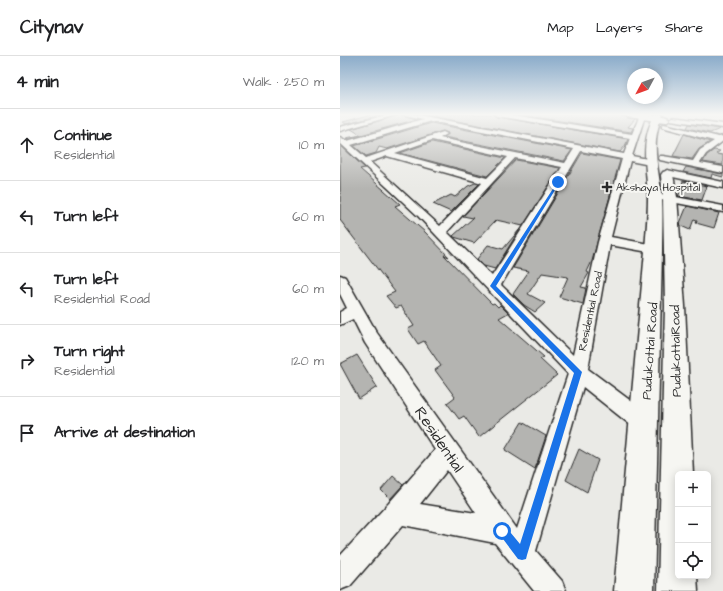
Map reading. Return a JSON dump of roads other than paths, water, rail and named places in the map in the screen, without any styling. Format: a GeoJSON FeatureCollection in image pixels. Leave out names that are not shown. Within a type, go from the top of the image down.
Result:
{"type":"FeatureCollection","features":[{"type":"Feature","properties":{"kind":"main road","name":"Pudukottai Road"},"geometry":{"type":"LineString","coordinates":[[634,591],[654,249],[662,197],[660,164],[650,141],[651,139]]}},
{"type":"Feature","properties":{"kind":"main road","name":"PudukottaiRoad"},"geometry":{"type":"LineString","coordinates":[[662,197],[675,306],[678,591]]}},
{"type":"Feature","properties":{"kind":"street"},"geometry":{"type":"LineString","coordinates":[[343,142],[355,139]]}},
{"type":"Feature","properties":{"kind":"street"},"geometry":{"type":"LineString","coordinates":[[365,161],[430,139]]}},
{"type":"Feature","properties":{"kind":"street"},"geometry":{"type":"LineString","coordinates":[[438,139],[568,166]]}},
{"type":"Feature","properties":{"kind":"street"},"geometry":{"type":"LineString","coordinates":[[548,139],[579,148],[660,164],[723,185]]}},
{"type":"Feature","properties":{"kind":"street","name":"Residential Road"},"geometry":{"type":"LineString","coordinates":[[578,372],[605,240],[632,139]]}},
{"type":"Feature","properties":{"kind":"street"},"geometry":{"type":"LineString","coordinates":[[695,164],[703,152],[721,139]]}},
{"type":"Feature","properties":{"kind":"street","name":"Residential Road"},"geometry":{"type":"LineString","coordinates":[[343,142],[440,233],[578,372]]}},
{"type":"Feature","properties":{"kind":"street"},"geometry":{"type":"LineString","coordinates":[[493,286],[579,148]]}},
{"type":"Feature","properties":{"kind":"street"},"geometry":{"type":"LineString","coordinates":[[388,154],[489,182]]}},
{"type":"Feature","properties":{"kind":"street"},"geometry":{"type":"LineString","coordinates":[[440,233],[514,155]]}},
{"type":"Feature","properties":{"kind":"street"},"geometry":{"type":"LineString","coordinates":[[660,164],[695,164],[723,170]]}},
{"type":"Feature","properties":{"kind":"street"},"geometry":{"type":"LineString","coordinates":[[662,197],[723,209]]}},
{"type":"Feature","properties":{"kind":"street"},"geometry":{"type":"LineString","coordinates":[[605,240],[654,249]]}},
{"type":"Feature","properties":{"kind":"street","name":"Residential"},"geometry":{"type":"LineString","coordinates":[[340,280],[348,314],[371,338],[502,531],[552,591]]}},
{"type":"Feature","properties":{"kind":"street"},"geometry":{"type":"LineString","coordinates":[[522,555],[578,372],[644,423]]}},
{"type":"Feature","properties":{"kind":"street"},"geometry":{"type":"LineString","coordinates":[[340,576],[398,512],[448,451]]}},
{"type":"Feature","properties":{"kind":"street"},"geometry":{"type":"LineString","coordinates":[[398,512],[502,531]]}},
{"type":"Feature","properties":{"kind":"place","name":"Akshaya Hospital"},"geometry":{"type":"Point","coordinates":[607,187]}}]}
